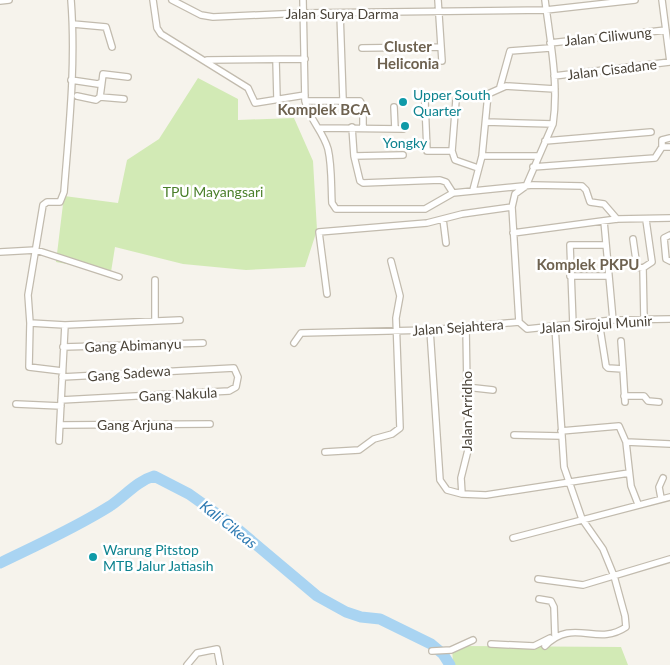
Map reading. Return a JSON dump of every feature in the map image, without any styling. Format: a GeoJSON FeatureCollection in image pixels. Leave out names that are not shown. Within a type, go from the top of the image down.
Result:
{"type":"FeatureCollection","features":[{"type":"Feature","properties":{"kind":"street"},"geometry":{"type":"LineString","coordinates":[[0,1],[9,0]]}},
{"type":"Feature","properties":{"kind":"street"},"geometry":{"type":"LineString","coordinates":[[71,0],[73,24],[71,80],[64,192],[60,202],[47,202],[43,205],[28,295],[30,323],[65,324],[180,320]]}},
{"type":"Feature","properties":{"kind":"street"},"geometry":{"type":"LineString","coordinates":[[153,0],[157,28],[161,34],[206,60],[248,88],[255,103],[277,99],[305,98],[357,100],[362,103],[363,128]]}},
{"type":"Feature","properties":{"kind":"street","name":"Jalan Surya Darma"},"geometry":{"type":"LineString","coordinates":[[172,0],[206,17],[303,13],[546,10],[636,0]]}},
{"type":"Feature","properties":{"kind":"street"},"geometry":{"type":"LineString","coordinates":[[303,0],[305,98],[312,121],[319,128],[328,149],[332,204],[336,209],[351,211],[425,209],[453,193],[473,190],[526,186],[582,186],[586,190],[590,202],[604,204],[617,219]]}},
{"type":"Feature","properties":{"kind":"street"},"geometry":{"type":"LineString","coordinates":[[438,0],[442,61]]}},
{"type":"Feature","properties":{"kind":"street"},"geometry":{"type":"LineString","coordinates":[[327,294],[319,232],[427,223],[478,211],[512,207],[516,194],[526,186],[553,124],[555,89],[545,0]]}},
{"type":"Feature","properties":{"kind":"street"},"geometry":{"type":"LineString","coordinates":[[662,0],[670,62]]}},
{"type":"Feature","properties":{"kind":"street"},"geometry":{"type":"LineString","coordinates":[[340,13],[343,99]]}},
{"type":"Feature","properties":{"kind":"street"},"geometry":{"type":"LineString","coordinates":[[73,24],[106,27],[112,47]]}},
{"type":"Feature","properties":{"kind":"street","name":"Jalan Ciliwung"},"geometry":{"type":"LineString","coordinates":[[500,87],[510,51],[666,30]]}},
{"type":"Feature","properties":{"kind":"street"},"geometry":{"type":"LineString","coordinates":[[362,48],[441,47]]}},
{"type":"Feature","properties":{"kind":"street"},"geometry":{"type":"LineString","coordinates":[[206,60],[304,59]]}},
{"type":"Feature","properties":{"kind":"street"},"geometry":{"type":"LineString","coordinates":[[276,60],[277,99]]}},
{"type":"Feature","properties":{"kind":"street","name":"Jalan Cisadane"},"geometry":{"type":"LineString","coordinates":[[554,76],[670,62]]}},
{"type":"Feature","properties":{"kind":"street"},"geometry":{"type":"LineString","coordinates":[[100,97],[103,74],[128,77]]}},
{"type":"Feature","properties":{"kind":"street"},"geometry":{"type":"LineString","coordinates":[[71,80],[98,84],[102,82]]}},
{"type":"Feature","properties":{"kind":"street"},"geometry":{"type":"LineString","coordinates":[[473,190],[482,156],[487,96],[500,87],[555,89]]}},
{"type":"Feature","properties":{"kind":"street"},"geometry":{"type":"LineString","coordinates":[[77,96],[92,100],[100,97],[124,99]]}},
{"type":"Feature","properties":{"kind":"street"},"geometry":{"type":"LineString","coordinates":[[456,100],[452,151],[455,160],[478,168]]}},
{"type":"Feature","properties":{"kind":"street"},"geometry":{"type":"LineString","coordinates":[[425,102],[427,151],[452,151]]}},
{"type":"Feature","properties":{"kind":"street"},"geometry":{"type":"LineString","coordinates":[[394,107],[395,128]]}},
{"type":"Feature","properties":{"kind":"street"},"geometry":{"type":"LineString","coordinates":[[486,122],[553,124]]}},
{"type":"Feature","properties":{"kind":"street"},"geometry":{"type":"LineString","coordinates":[[352,127],[358,178],[363,183],[440,180],[446,182],[453,193]]}},
{"type":"Feature","properties":{"kind":"street"},"geometry":{"type":"LineString","coordinates":[[319,128],[403,129]]}},
{"type":"Feature","properties":{"kind":"street"},"geometry":{"type":"LineString","coordinates":[[545,141],[651,132]]}},
{"type":"Feature","properties":{"kind":"street"},"geometry":{"type":"LineString","coordinates":[[533,167],[655,158],[667,139]]}},
{"type":"Feature","properties":{"kind":"street"},"geometry":{"type":"LineString","coordinates":[[662,147],[670,147]]}},
{"type":"Feature","properties":{"kind":"street"},"geometry":{"type":"LineString","coordinates":[[354,156],[403,155]]}},
{"type":"Feature","properties":{"kind":"street"},"geometry":{"type":"LineString","coordinates":[[482,156],[538,156]]}},
{"type":"Feature","properties":{"kind":"street","name":"Jalan Sirojul Munir"},"geometry":{"type":"LineString","coordinates":[[512,207],[519,322],[527,329],[613,320],[670,319]]}},
{"type":"Feature","properties":{"kind":"street"},"geometry":{"type":"LineString","coordinates":[[513,233],[617,219],[646,220],[670,218]]}},
{"type":"Feature","properties":{"kind":"street"},"geometry":{"type":"LineString","coordinates":[[443,219],[446,243]]}},
{"type":"Feature","properties":{"kind":"street"},"geometry":{"type":"LineString","coordinates":[[633,239],[635,263],[637,267],[643,268],[652,262],[646,220]]}},
{"type":"Feature","properties":{"kind":"street"},"geometry":{"type":"LineString","coordinates":[[604,221],[613,320]]}},
{"type":"Feature","properties":{"kind":"street"},"geometry":{"type":"LineString","coordinates":[[667,236],[666,259],[670,261]]}},
{"type":"Feature","properties":{"kind":"street"},"geometry":{"type":"LineString","coordinates":[[573,325],[570,246],[606,245]]}},
{"type":"Feature","properties":{"kind":"street"},"geometry":{"type":"LineString","coordinates":[[0,252],[36,250],[119,277]]}},
{"type":"Feature","properties":{"kind":"street"},"geometry":{"type":"LineString","coordinates":[[325,452],[359,450],[374,439],[392,434],[400,428],[396,318],[400,296],[391,261]]}},
{"type":"Feature","properties":{"kind":"street"},"geometry":{"type":"LineString","coordinates":[[643,268],[644,319]]}},
{"type":"Feature","properties":{"kind":"street"},"geometry":{"type":"LineString","coordinates":[[570,276],[608,276]]}},
{"type":"Feature","properties":{"kind":"street"},"geometry":{"type":"LineString","coordinates":[[155,280],[155,321]]}},
{"type":"Feature","properties":{"kind":"street","name":"Jalan Sejahtera"},"geometry":{"type":"LineString","coordinates":[[294,343],[301,333],[430,330],[519,322]]}},
{"type":"Feature","properties":{"kind":"street"},"geometry":{"type":"LineString","coordinates":[[599,322],[606,366],[608,368],[623,369]]}},
{"type":"Feature","properties":{"kind":"street","name":"Gang Sadewa"},"geometry":{"type":"LineString","coordinates":[[30,323],[29,367],[62,374],[197,368]]}},
{"type":"Feature","properties":{"kind":"street"},"geometry":{"type":"LineString","coordinates":[[59,442],[65,324]]}},
{"type":"Feature","properties":{"kind":"street","name":"Jalan Arridho"},"geometry":{"type":"LineString","coordinates":[[462,494],[461,478],[468,450],[466,327]]}},
{"type":"Feature","properties":{"kind":"street"},"geometry":{"type":"LineString","coordinates":[[491,644],[534,646],[565,633],[612,635],[626,628],[625,616],[614,576],[603,549],[582,519],[562,455],[555,327]]}},
{"type":"Feature","properties":{"kind":"street"},"geometry":{"type":"LineString","coordinates":[[430,330],[440,480],[447,490],[462,494],[486,495],[629,473]]}},
{"type":"Feature","properties":{"kind":"street"},"geometry":{"type":"LineString","coordinates":[[621,341],[625,399],[644,396],[648,401],[659,402]]}},
{"type":"Feature","properties":{"kind":"street","name":"Gang Abimanyu"},"geometry":{"type":"LineString","coordinates":[[63,348],[203,343]]}},
{"type":"Feature","properties":{"kind":"street","name":"Gang Nakula"},"geometry":{"type":"LineString","coordinates":[[61,403],[228,391],[238,384],[238,372],[234,368],[197,368]]}},
{"type":"Feature","properties":{"kind":"street"},"geometry":{"type":"LineString","coordinates":[[466,386],[493,390]]}},
{"type":"Feature","properties":{"kind":"street"},"geometry":{"type":"LineString","coordinates":[[16,404],[61,403]]}},
{"type":"Feature","properties":{"kind":"street","name":"Gang Arjuna"},"geometry":{"type":"LineString","coordinates":[[60,425],[210,424]]}},
{"type":"Feature","properties":{"kind":"street"},"geometry":{"type":"LineString","coordinates":[[514,436],[561,434],[619,426],[626,442],[629,473],[638,504]]}},
{"type":"Feature","properties":{"kind":"street"},"geometry":{"type":"LineString","coordinates":[[626,442],[670,444]]}},
{"type":"Feature","properties":{"kind":"street"},"geometry":{"type":"LineString","coordinates":[[660,498],[659,487],[663,478]]}},
{"type":"Feature","properties":{"kind":"street"},"geometry":{"type":"LineString","coordinates":[[514,538],[660,498],[670,497]]}},
{"type":"Feature","properties":{"kind":"street"},"geometry":{"type":"LineString","coordinates":[[538,579],[553,580],[578,586],[670,559]]}},
{"type":"Feature","properties":{"kind":"street"},"geometry":{"type":"LineString","coordinates":[[539,599],[551,601],[554,607],[553,637],[545,646]]}},
{"type":"Feature","properties":{"kind":"street"},"geometry":{"type":"LineString","coordinates":[[432,650],[451,650],[473,640]]}},
{"type":"Feature","properties":{"kind":"street"},"geometry":{"type":"LineString","coordinates":[[187,665],[197,653],[217,648],[220,665]]}},
{"type":"Feature","properties":{"kind":"green space","name":"TPU Mayangsari"},"geometry":{"type":"Polygon","coordinates":[[[198,78],[238,99],[238,120],[294,118],[313,161],[317,230],[305,267],[246,270],[183,264],[115,247],[111,272],[56,262],[64,196],[118,203],[127,160],[159,139],[198,78]]]}},
{"type":"Feature","properties":{"kind":"green space"},"geometry":{"type":"Polygon","coordinates":[[[452,646],[621,647],[628,665],[453,665],[452,646]]]}},
{"type":"Feature","properties":{"kind":"waterway","name":"Kali Cikeas"},"geometry":{"type":"LineString","coordinates":[[0,563],[83,522],[110,506],[142,481],[154,476],[189,494],[234,526],[317,596],[346,612],[361,617],[380,619],[431,644],[443,654],[450,665]]}},
{"type":"Feature","properties":{"kind":"place","name":"Upper South Quarter"},"geometry":{"type":"Point","coordinates":[403,102]}},
{"type":"Feature","properties":{"kind":"place","name":"Yongky"},"geometry":{"type":"Point","coordinates":[405,126]}},
{"type":"Feature","properties":{"kind":"place","name":"Warung Pitstop MTB Jalur Jatiasih"},"geometry":{"type":"Point","coordinates":[93,557]}},
{"type":"Feature","properties":{"kind":"district","name":"Cluster Heliconia"},"geometry":{"type":"Point","coordinates":[408,54]}},
{"type":"Feature","properties":{"kind":"district","name":"Komplek BCA"},"geometry":{"type":"Point","coordinates":[324,109]}},
{"type":"Feature","properties":{"kind":"district","name":"Komplek PKPU"},"geometry":{"type":"Point","coordinates":[588,264]}}]}
